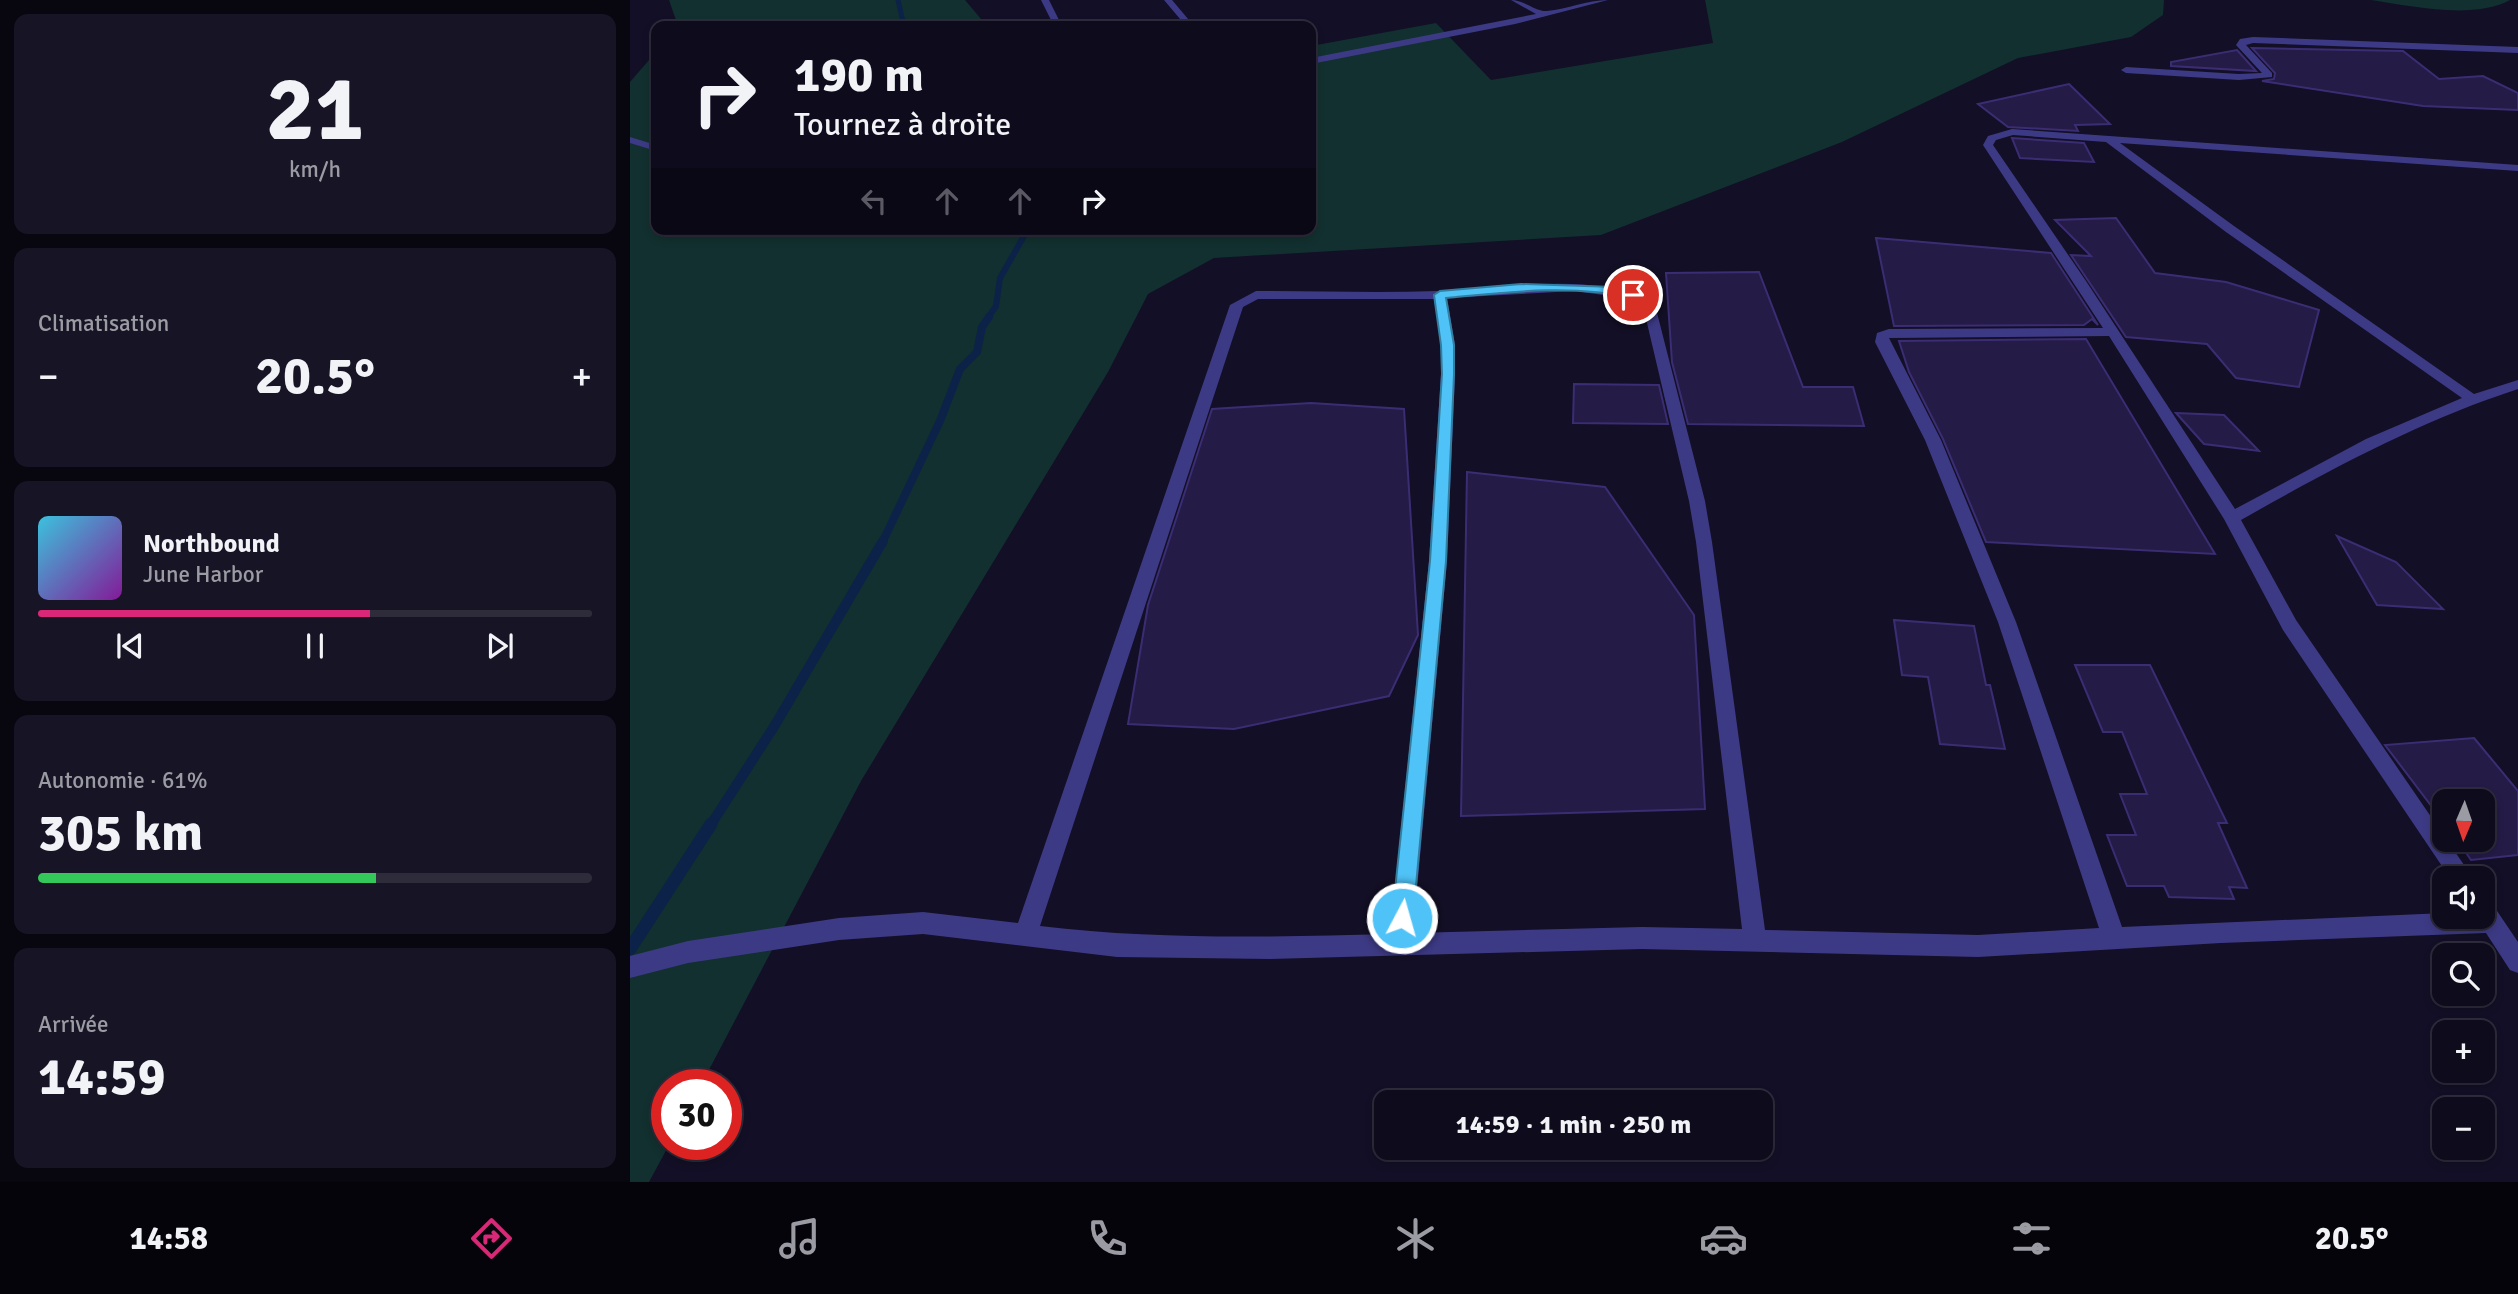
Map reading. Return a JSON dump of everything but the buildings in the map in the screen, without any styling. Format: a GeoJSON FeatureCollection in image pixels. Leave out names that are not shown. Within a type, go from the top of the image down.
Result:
{"type":"FeatureCollection","features":[{"type":"Feature","properties":{"kind":"street"},"geometry":{"type":"LineString","coordinates":[[1045,0],[1056,21]]}},
{"type":"Feature","properties":{"kind":"street"},"geometry":{"type":"LineString","coordinates":[[1168,0],[1186,21]]}},
{"type":"Feature","properties":{"kind":"street"},"geometry":{"type":"LineString","coordinates":[[1516,0],[1543,14]]}},
{"type":"Feature","properties":{"kind":"street"},"geometry":{"type":"LineString","coordinates":[[1316,60],[1604,0]]}},
{"type":"Feature","properties":{"kind":"street"},"geometry":{"type":"LineString","coordinates":[[2126,70],[2239,77],[2269,75],[2241,45],[2243,41],[2253,40],[2518,50]]}},
{"type":"Feature","properties":{"kind":"street"},"geometry":{"type":"LineString","coordinates":[[2454,866],[2289,625],[2232,518],[2113,332],[1988,145],[1993,138],[2012,132],[2518,168]]}},
{"type":"Feature","properties":{"kind":"street"},"geometry":{"type":"LineString","coordinates":[[630,140],[651,146]]}},
{"type":"Feature","properties":{"kind":"street"},"geometry":{"type":"LineString","coordinates":[[2111,141],[2230,229],[2471,398]]}},
{"type":"Feature","properties":{"kind":"street"},"geometry":{"type":"LineString","coordinates":[[1026,934],[1237,305],[1256,295],[1440,295],[1521,287],[1615,290],[1633,295],[1649,304],[1697,501],[1704,542],[1755,941]]}},
{"type":"Feature","properties":{"kind":"street"},"geometry":{"type":"LineString","coordinates":[[1400,945],[1438,561],[1448,374],[1448,345],[1440,295]]}},
{"type":"Feature","properties":{"kind":"street"},"geometry":{"type":"LineString","coordinates":[[2113,332],[1889,333],[1882,336],[1882,342],[1933,440],[2007,622],[2113,938]]}},
{"type":"Feature","properties":{"kind":"street"},"geometry":{"type":"LineString","coordinates":[[2232,518],[2364,444],[2471,398],[2518,384]]}},
{"type":"Feature","properties":{"kind":"street"},"geometry":{"type":"LineString","coordinates":[[630,967],[688,952],[839,929],[923,923],[1117,946],[1270,948],[1642,938],[1978,946],[2432,919]]}},
{"type":"Feature","properties":{"kind":"street"},"geometry":{"type":"LineString","coordinates":[[2495,927],[2518,962]]}},
{"type":"Feature","properties":{"kind":"green space"},"geometry":{"type":"Polygon","coordinates":[[[669,0],[965,0],[983,21],[676,21],[669,0]]]}},
{"type":"Feature","properties":{"kind":"green space"},"geometry":{"type":"Polygon","coordinates":[[[1705,0],[2164,0],[2163,15],[2131,37],[2018,58],[1842,142],[1601,235],[1214,258],[1148,294],[1108,372],[861,781],[709,1069],[651,1069],[651,1160],[661,1160],[649,1182],[630,1182],[630,82],[651,58],[651,235],[1316,235],[1316,45],[1436,23],[1491,80],[1713,43],[1705,0]]]}},
{"type":"Feature","properties":{"kind":"green space"},"geometry":{"type":"Polygon","coordinates":[[[2371,0],[2510,0],[2478,9],[2442,10],[2371,0]]]}},
{"type":"Feature","properties":{"kind":"waterway"},"geometry":{"type":"LineString","coordinates":[[898,0],[903,21]]}},
{"type":"Feature","properties":{"kind":"waterway"},"geometry":{"type":"LineString","coordinates":[[987,319],[996,306],[1000,278],[1025,235]]}},
{"type":"Feature","properties":{"kind":"waterway"},"geometry":{"type":"LineString","coordinates":[[883,541],[940,421],[960,369],[977,352],[982,327],[989,317]]}},
{"type":"Feature","properties":{"kind":"waterway"},"geometry":{"type":"LineString","coordinates":[[710,826],[775,725],[883,541]]}},
{"type":"Feature","properties":{"kind":"waterway"},"geometry":{"type":"LineString","coordinates":[[630,949],[711,824]]}},
{"type":"Feature","properties":{"kind":"route"},"geometry":{"type":"LineString","coordinates":[[1402,918],[1438,561],[1448,374],[1448,345],[1440,295],[1521,287],[1615,290],[1633,295]]}}]}
